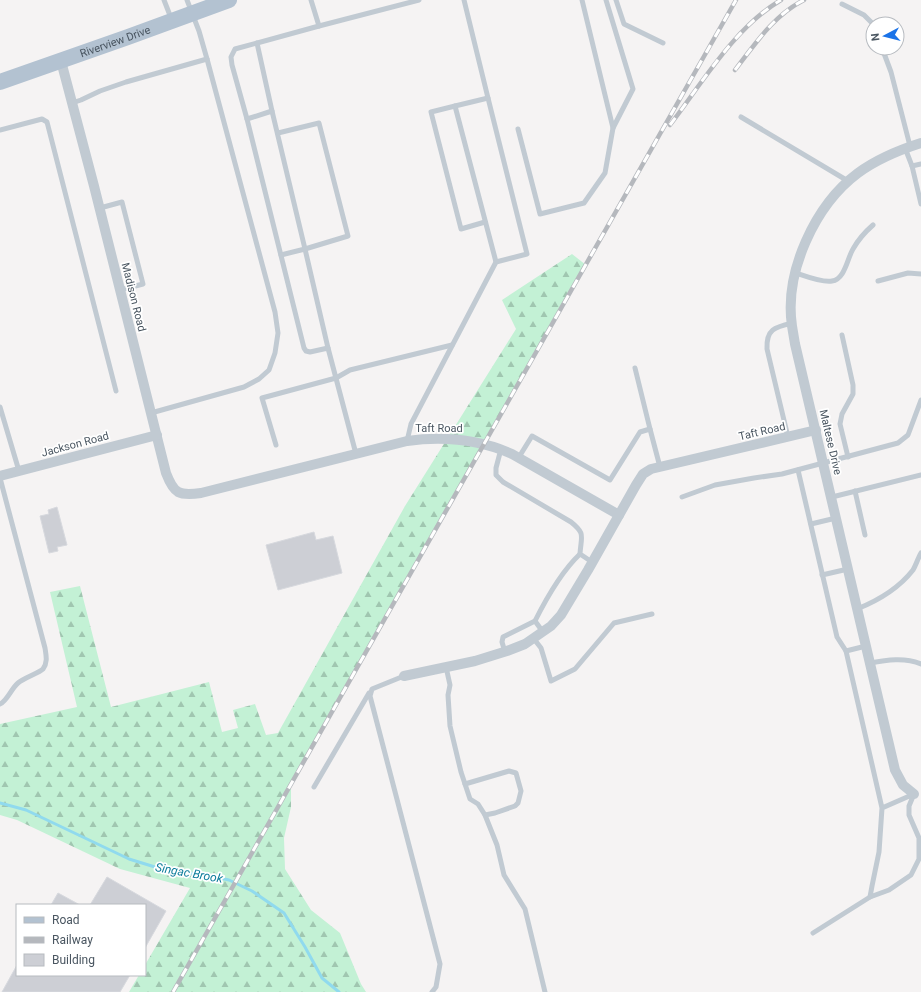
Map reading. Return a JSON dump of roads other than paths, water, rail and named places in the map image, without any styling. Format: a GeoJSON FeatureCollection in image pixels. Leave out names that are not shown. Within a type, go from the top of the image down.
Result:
{"type":"FeatureCollection","features":[{"type":"Feature","properties":{"kind":"main road","name":"Riverview Drive"},"geometry":{"type":"LineString","coordinates":[[0,82],[173,21],[190,7],[229,0]]}},
{"type":"Feature","properties":{"kind":"street","name":"Madison Road"},"geometry":{"type":"LineString","coordinates":[[61,61],[100,208],[166,473],[171,486],[179,493],[190,495],[222,488]]}},
{"type":"Feature","properties":{"kind":"street","name":"Maltese Drive"},"geometry":{"type":"LineString","coordinates":[[918,795],[903,785],[895,770],[792,324],[791,305],[793,283],[804,244],[822,211],[834,196],[857,173],[874,162],[907,147],[921,143]]}},
{"type":"Feature","properties":{"kind":"street","name":"Taft Road"},"geometry":{"type":"LineString","coordinates":[[404,676],[475,661],[505,652],[534,639],[551,626],[561,615],[643,474],[651,469],[816,430]]}},
{"type":"Feature","properties":{"kind":"street","name":"Jackson Road"},"geometry":{"type":"LineString","coordinates":[[0,477],[156,435]]}},
{"type":"Feature","properties":{"kind":"street","name":"Taft Road"},"geometry":{"type":"LineString","coordinates":[[222,488],[407,441],[434,438],[458,439],[501,449],[619,515]]}},
{"type":"Feature","properties":{"kind":"lane"},"geometry":{"type":"LineString","coordinates":[[164,0],[173,21]]}},
{"type":"Feature","properties":{"kind":"lane"},"geometry":{"type":"LineString","coordinates":[[311,0],[319,26]]}},
{"type":"Feature","properties":{"kind":"lane"},"geometry":{"type":"LineString","coordinates":[[328,348],[310,352],[306,351],[304,348],[231,57],[235,49],[257,42],[419,0]]}},
{"type":"Feature","properties":{"kind":"lane"},"geometry":{"type":"LineString","coordinates":[[464,0],[527,254],[496,262]]}},
{"type":"Feature","properties":{"kind":"lane"},"geometry":{"type":"LineString","coordinates":[[582,0],[613,128]]}},
{"type":"Feature","properties":{"kind":"lane"},"geometry":{"type":"LineString","coordinates":[[518,129],[540,214],[584,203],[605,173],[613,128],[633,89],[606,0]]}},
{"type":"Feature","properties":{"kind":"lane"},"geometry":{"type":"LineString","coordinates":[[616,0],[624,24],[663,43]]}},
{"type":"Feature","properties":{"kind":"lane"},"geometry":{"type":"LineString","coordinates":[[842,4],[865,16]]}},
{"type":"Feature","properties":{"kind":"lane"},"geometry":{"type":"LineString","coordinates":[[151,413],[244,387],[259,379],[269,370],[275,353],[278,333],[275,312],[207,59],[190,7]]}},
{"type":"Feature","properties":{"kind":"lane"},"geometry":{"type":"LineString","coordinates":[[257,42],[328,348],[356,454]]}},
{"type":"Feature","properties":{"kind":"lane"},"geometry":{"type":"LineString","coordinates":[[885,56],[891,72],[921,204]]}},
{"type":"Feature","properties":{"kind":"lane"},"geometry":{"type":"LineString","coordinates":[[72,103],[126,82],[207,59]]}},
{"type":"Feature","properties":{"kind":"lane"},"geometry":{"type":"LineString","coordinates":[[485,222],[461,229],[432,112],[488,98]]}},
{"type":"Feature","properties":{"kind":"lane"},"geometry":{"type":"LineString","coordinates":[[407,441],[411,424],[496,262],[455,106]]}},
{"type":"Feature","properties":{"kind":"lane"},"geometry":{"type":"LineString","coordinates":[[247,119],[272,111]]}},
{"type":"Feature","properties":{"kind":"lane"},"geometry":{"type":"LineString","coordinates":[[741,117],[848,181]]}},
{"type":"Feature","properties":{"kind":"lane"},"geometry":{"type":"LineString","coordinates":[[0,130],[42,119],[47,122],[116,391]]}},
{"type":"Feature","properties":{"kind":"lane"},"geometry":{"type":"LineString","coordinates":[[278,133],[319,123],[348,236],[281,255]]}},
{"type":"Feature","properties":{"kind":"lane"},"geometry":{"type":"LineString","coordinates":[[912,166],[921,164]]}},
{"type":"Feature","properties":{"kind":"lane"},"geometry":{"type":"LineString","coordinates":[[100,208],[122,202],[143,284],[120,290]]}},
{"type":"Feature","properties":{"kind":"lane"},"geometry":{"type":"LineString","coordinates":[[796,273],[827,282],[839,278],[853,248],[872,225]]}},
{"type":"Feature","properties":{"kind":"lane"},"geometry":{"type":"LineString","coordinates":[[878,280],[908,273],[921,274]]}},
{"type":"Feature","properties":{"kind":"lane"},"geometry":{"type":"LineString","coordinates":[[788,437],[766,340],[769,333],[775,327],[792,324]]}},
{"type":"Feature","properties":{"kind":"lane"},"geometry":{"type":"LineString","coordinates":[[842,335],[854,385],[853,394],[842,414],[840,424],[848,457]]}},
{"type":"Feature","properties":{"kind":"lane"},"geometry":{"type":"LineString","coordinates":[[276,445],[262,398],[336,378],[350,370],[452,345]]}},
{"type":"Feature","properties":{"kind":"lane"},"geometry":{"type":"LineString","coordinates":[[635,368],[660,467]]}},
{"type":"Feature","properties":{"kind":"lane"},"geometry":{"type":"LineString","coordinates":[[682,497],[716,485],[782,474],[898,443],[908,435],[921,400]]}},
{"type":"Feature","properties":{"kind":"lane"},"geometry":{"type":"LineString","coordinates":[[0,407],[19,472]]}},
{"type":"Feature","properties":{"kind":"lane"},"geometry":{"type":"LineString","coordinates":[[519,458],[532,436],[610,480],[640,432],[650,430]]}},
{"type":"Feature","properties":{"kind":"lane"},"geometry":{"type":"LineString","coordinates":[[501,449],[496,468],[496,475],[503,482],[571,522],[581,530],[582,536],[580,554],[567,568],[535,621],[503,637],[502,642],[505,652]]}},
{"type":"Feature","properties":{"kind":"lane"},"geometry":{"type":"LineString","coordinates":[[798,470],[837,637],[846,651],[882,808],[879,852],[870,898]]}},
{"type":"Feature","properties":{"kind":"lane"},"geometry":{"type":"LineString","coordinates":[[832,497],[921,475]]}},
{"type":"Feature","properties":{"kind":"lane"},"geometry":{"type":"LineString","coordinates":[[0,477],[47,660],[42,670],[18,682],[4,702],[0,704]]}},
{"type":"Feature","properties":{"kind":"lane"},"geometry":{"type":"LineString","coordinates":[[855,491],[865,534]]}},
{"type":"Feature","properties":{"kind":"lane"},"geometry":{"type":"LineString","coordinates":[[811,524],[836,518]]}},
{"type":"Feature","properties":{"kind":"lane"},"geometry":{"type":"LineString","coordinates":[[857,609],[869,604],[896,587],[913,570],[921,553]]}},
{"type":"Feature","properties":{"kind":"lane"},"geometry":{"type":"LineString","coordinates":[[580,554],[592,562]]}},
{"type":"Feature","properties":{"kind":"lane"},"geometry":{"type":"LineString","coordinates":[[822,575],[848,569]]}},
{"type":"Feature","properties":{"kind":"lane"},"geometry":{"type":"LineString","coordinates":[[534,639],[541,648],[551,681],[575,669],[614,623],[652,614]]}},
{"type":"Feature","properties":{"kind":"lane"},"geometry":{"type":"LineString","coordinates":[[535,621],[543,632]]}},
{"type":"Feature","properties":{"kind":"lane"},"geometry":{"type":"LineString","coordinates":[[846,651],[866,646]]}},
{"type":"Feature","properties":{"kind":"lane"},"geometry":{"type":"LineString","coordinates":[[870,662],[893,660],[915,661],[921,664]]}},
{"type":"Feature","properties":{"kind":"lane"},"geometry":{"type":"LineString","coordinates":[[446,667],[450,685],[448,695],[450,726],[465,784],[470,799],[478,804],[485,815],[497,845],[504,875],[525,909],[546,992]]}},
{"type":"Feature","properties":{"kind":"lane"},"geometry":{"type":"LineString","coordinates":[[314,787],[372,689],[404,676]]}},
{"type":"Feature","properties":{"kind":"lane"},"geometry":{"type":"LineString","coordinates":[[370,692],[381,742],[440,964],[436,987],[432,992]]}},
{"type":"Feature","properties":{"kind":"lane"},"geometry":{"type":"LineString","coordinates":[[465,784],[509,771],[516,773],[521,791],[518,803],[515,806],[485,815]]}},
{"type":"Feature","properties":{"kind":"lane"},"geometry":{"type":"LineString","coordinates":[[882,808],[918,795]]}},
{"type":"Feature","properties":{"kind":"lane"},"geometry":{"type":"LineString","coordinates":[[813,933],[870,898],[889,890],[911,875],[919,859],[920,838],[909,815],[909,806],[918,795]]}},
{"type":"Feature","properties":{"kind":"waterway","name":"Singac Brook"},"geometry":{"type":"LineString","coordinates":[[0,803],[26,810],[129,859],[168,871],[206,875],[229,880],[252,891],[284,913],[322,978],[339,992]]}},
{"type":"Feature","properties":{"kind":"railway"},"geometry":{"type":"LineString","coordinates":[[173,992],[736,0]]}},
{"type":"Feature","properties":{"kind":"railway"},"geometry":{"type":"LineString","coordinates":[[670,125],[734,40],[764,11],[781,0]]}},
{"type":"Feature","properties":{"kind":"railway"},"geometry":{"type":"LineString","coordinates":[[735,70],[774,22],[793,6],[804,0]]}}]}
